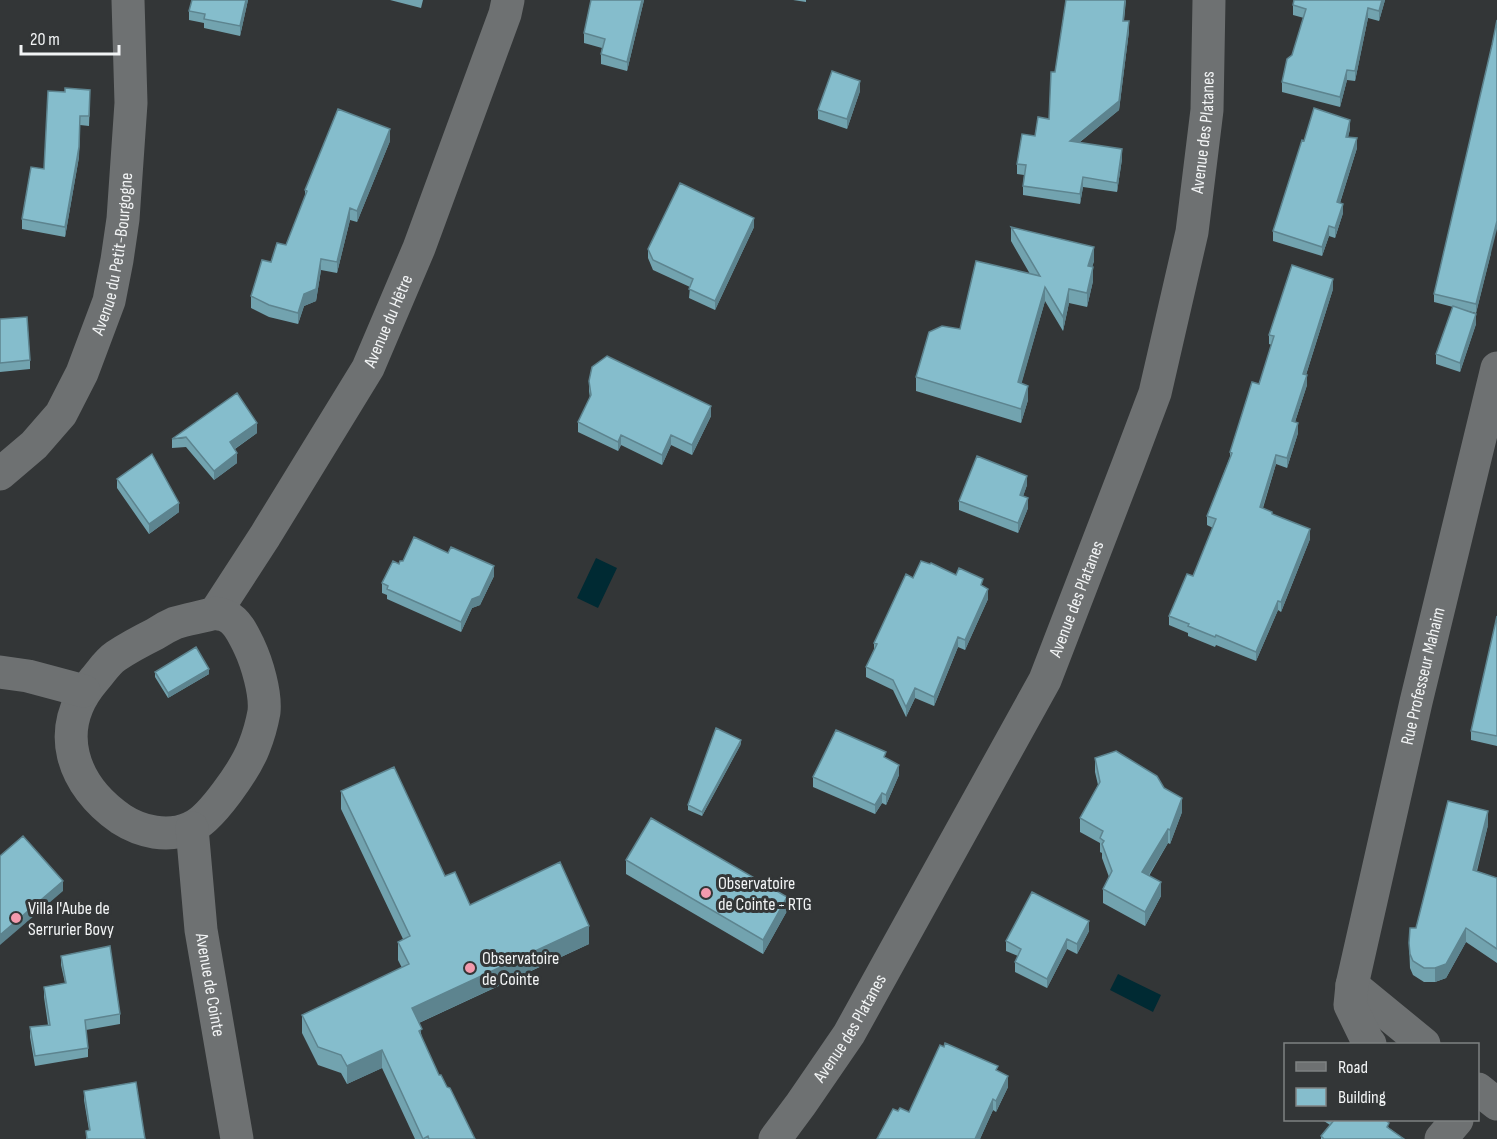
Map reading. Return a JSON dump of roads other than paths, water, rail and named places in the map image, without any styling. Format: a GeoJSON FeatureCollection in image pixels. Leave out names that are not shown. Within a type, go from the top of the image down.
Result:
{"type":"FeatureCollection","features":[{"type":"Feature","properties":{"kind":"street","name":"Avenue du Petit-Bourgogne"},"geometry":{"type":"LineString","coordinates":[[0,474],[34,445],[61,414],[82,373],[109,301],[123,219],[131,104],[128,0]]}},
{"type":"Feature","properties":{"kind":"street","name":"Avenue du Hêtre"},"geometry":{"type":"LineString","coordinates":[[215,614],[368,368],[419,248],[501,25],[508,0]]}},
{"type":"Feature","properties":{"kind":"street","name":"Avenue des Platanes"},"geometry":{"type":"LineString","coordinates":[[775,1139],[849,1034],[1046,680],[1155,393],[1192,232],[1207,110],[1209,0]]}},
{"type":"Feature","properties":{"kind":"street","name":"Rue Professeur Mahaim"},"geometry":{"type":"LineString","coordinates":[[1369,1043],[1350,1005],[1352,985],[1419,691],[1497,368]]}},
{"type":"Feature","properties":{"kind":"street"},"geometry":{"type":"LineString","coordinates":[[215,614],[228,617],[239,628],[252,653],[263,690],[264,711],[254,748],[245,765],[209,814],[192,828],[172,834],[148,831],[126,822],[108,810],[84,781],[71,744],[71,723],[76,706],[84,691],[113,658],[173,624],[215,614]]}},
{"type":"Feature","properties":{"kind":"street"},"geometry":{"type":"LineString","coordinates":[[0,672],[28,676],[84,691]]}},
{"type":"Feature","properties":{"kind":"street","name":"Avenue de Cointe"},"geometry":{"type":"LineString","coordinates":[[192,828],[201,930],[237,1139]]}},
{"type":"Feature","properties":{"kind":"street"},"geometry":{"type":"LineString","coordinates":[[1352,985],[1423,1043]]}},
{"type":"Feature","properties":{"kind":"street"},"geometry":{"type":"LineString","coordinates":[[1441,1139],[1455,1121]]}},
{"type":"Feature","properties":{"kind":"water"},"geometry":{"type":"Polygon","coordinates":[[[596,558],[617,568],[598,608],[577,598],[596,558]]]}},
{"type":"Feature","properties":{"kind":"water"},"geometry":{"type":"Polygon","coordinates":[[[1118,974],[1161,995],[1153,1012],[1110,990],[1118,974]]]}},
{"type":"Feature","properties":{"kind":"place","name":"Observatoire de Cointe - RTG"},"geometry":{"type":"Point","coordinates":[706,893]}},
{"type":"Feature","properties":{"kind":"place","name":"Villa l'Aube de Serrurier Bovy"},"geometry":{"type":"Point","coordinates":[16,918]}},
{"type":"Feature","properties":{"kind":"place","name":"Observatoire de Cointe"},"geometry":{"type":"Point","coordinates":[470,968]}}]}
